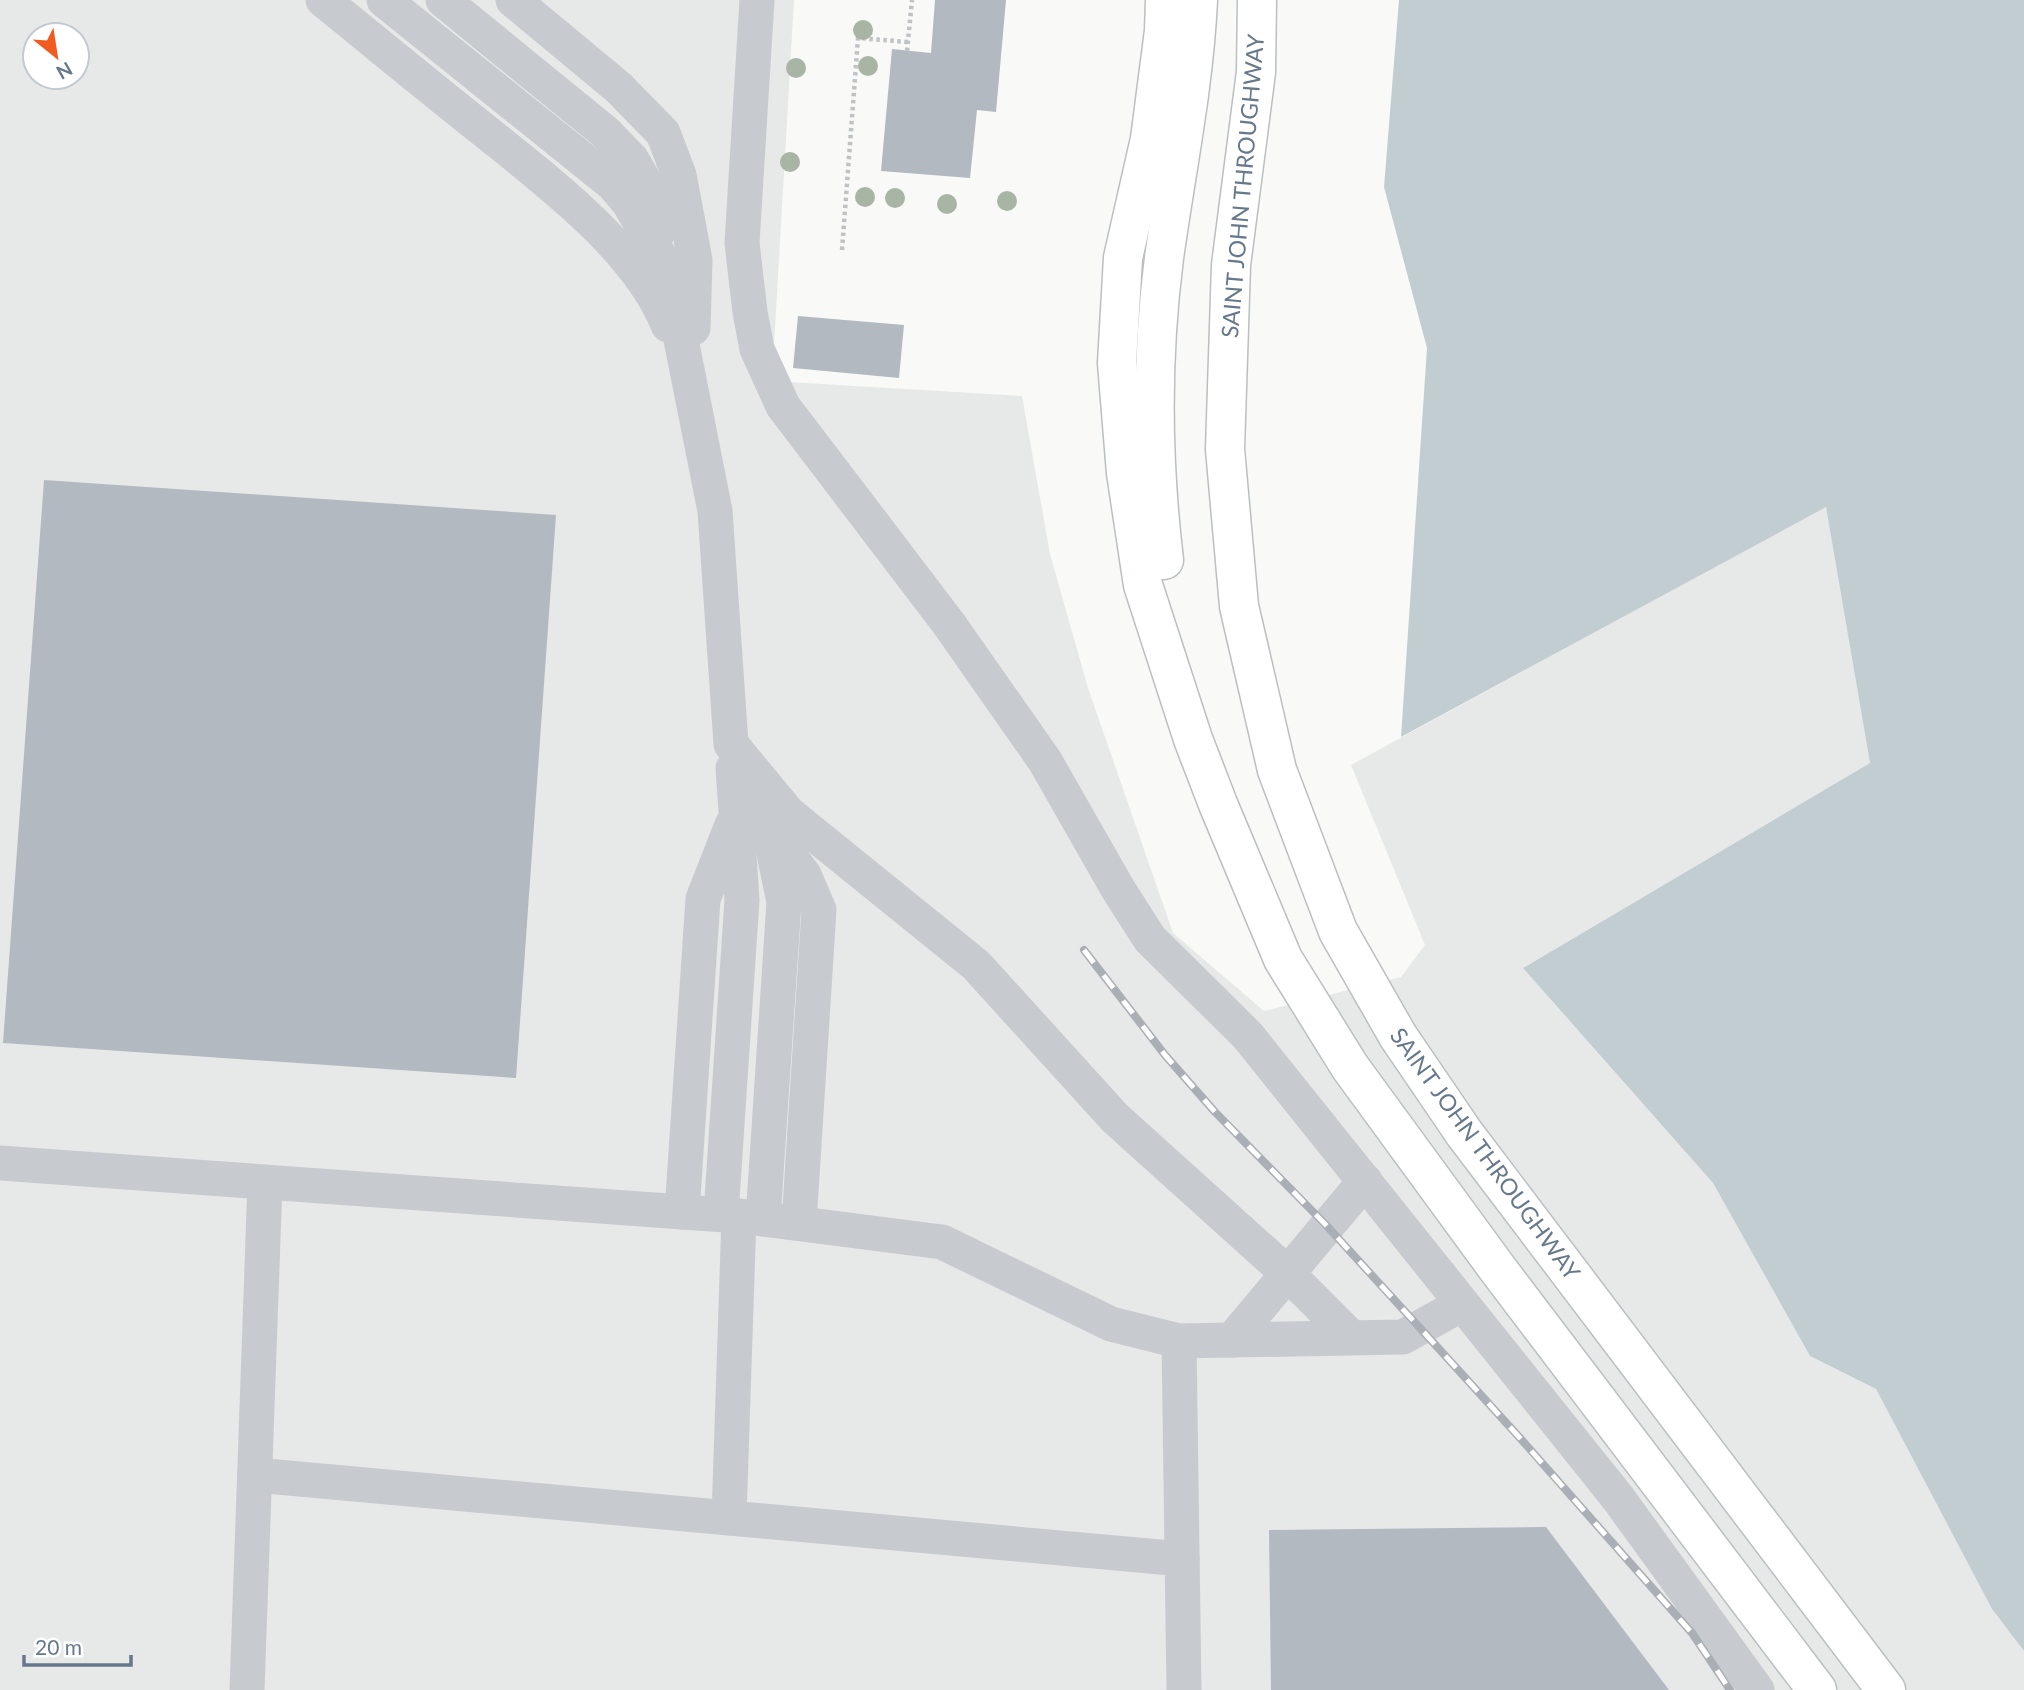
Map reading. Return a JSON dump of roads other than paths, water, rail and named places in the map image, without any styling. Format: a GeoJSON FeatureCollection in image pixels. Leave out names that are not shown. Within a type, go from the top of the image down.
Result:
{"type":"FeatureCollection","features":[{"type":"Feature","properties":{"kind":"highway"},"geometry":{"type":"LineString","coordinates":[[1145,0],[1132,111],[1116,363],[1127,486],[1143,585],[1193,739],[1283,959],[1350,1068],[1817,1690]]}},
{"type":"Feature","properties":{"kind":"highway"},"geometry":{"type":"LineString","coordinates":[[1124,258],[1150,139],[1164,31],[1165,0]]}},
{"type":"Feature","properties":{"kind":"highway"},"geometry":{"type":"LineString","coordinates":[[1193,739],[1170,606],[1158,506],[1154,393],[1164,261],[1197,33],[1198,0]]}},
{"type":"Feature","properties":{"kind":"highway","name":"SAINT JOHN THROUGHWAY"},"geometry":{"type":"LineString","coordinates":[[1257,0],[1256,72],[1231,265],[1225,450],[1239,606],[1274,757],[1338,931],[1398,1036],[1464,1133],[1886,1690]]}},
{"type":"Feature","properties":{"kind":"street"},"geometry":{"type":"LineString","coordinates":[[323,0],[562,194],[630,262],[661,307],[692,387]]}},
{"type":"Feature","properties":{"kind":"street"},"geometry":{"type":"LineString","coordinates":[[384,0],[613,184],[629,203],[667,268]]}},
{"type":"Feature","properties":{"kind":"street"},"geometry":{"type":"LineString","coordinates":[[443,0],[605,132],[632,160],[648,186],[692,387],[715,511],[742,900],[741,1216],[729,1518]]}},
{"type":"Feature","properties":{"kind":"street"},"geometry":{"type":"LineString","coordinates":[[513,0],[619,88],[663,133],[679,174],[695,260],[692,387]]}},
{"type":"Feature","properties":{"kind":"street"},"geometry":{"type":"LineString","coordinates":[[757,0],[742,243],[757,349],[783,406],[949,624],[1045,761],[1118,890],[1150,939],[1248,1036],[1618,1498],[1758,1690]]}},
{"type":"Feature","properties":{"kind":"street"},"geometry":{"type":"LineString","coordinates":[[731,744],[770,831],[784,902],[741,1216]]}},
{"type":"Feature","properties":{"kind":"street"},"geometry":{"type":"LineString","coordinates":[[731,744],[788,813],[976,965],[1115,1118],[1287,1273],[1351,1337]]}},
{"type":"Feature","properties":{"kind":"street"},"geometry":{"type":"LineString","coordinates":[[682,1212],[703,899],[736,815]]}},
{"type":"Feature","properties":{"kind":"street"},"geometry":{"type":"LineString","coordinates":[[770,831],[804,875],[819,910],[799,1223]]}},
{"type":"Feature","properties":{"kind":"street"},"geometry":{"type":"LineString","coordinates":[[0,1163],[741,1216],[942,1242],[1111,1324],[1179,1341],[1403,1336],[1462,1304]]}},
{"type":"Feature","properties":{"kind":"street"},"geometry":{"type":"LineString","coordinates":[[1232,1340],[1365,1181]]}},
{"type":"Feature","properties":{"kind":"street"},"geometry":{"type":"LineString","coordinates":[[247,1690],[265,1182]]}},
{"type":"Feature","properties":{"kind":"street"},"geometry":{"type":"LineString","coordinates":[[1179,1341],[1184,1690]]}},
{"type":"Feature","properties":{"kind":"street"},"geometry":{"type":"LineString","coordinates":[[255,1475],[1182,1559]]}},
{"type":"Feature","properties":{"kind":"railway"},"geometry":{"type":"LineString","coordinates":[[1084,950],[1165,1055],[1215,1112],[1326,1225],[1520,1438],[1692,1633],[1730,1690]]}}]}
